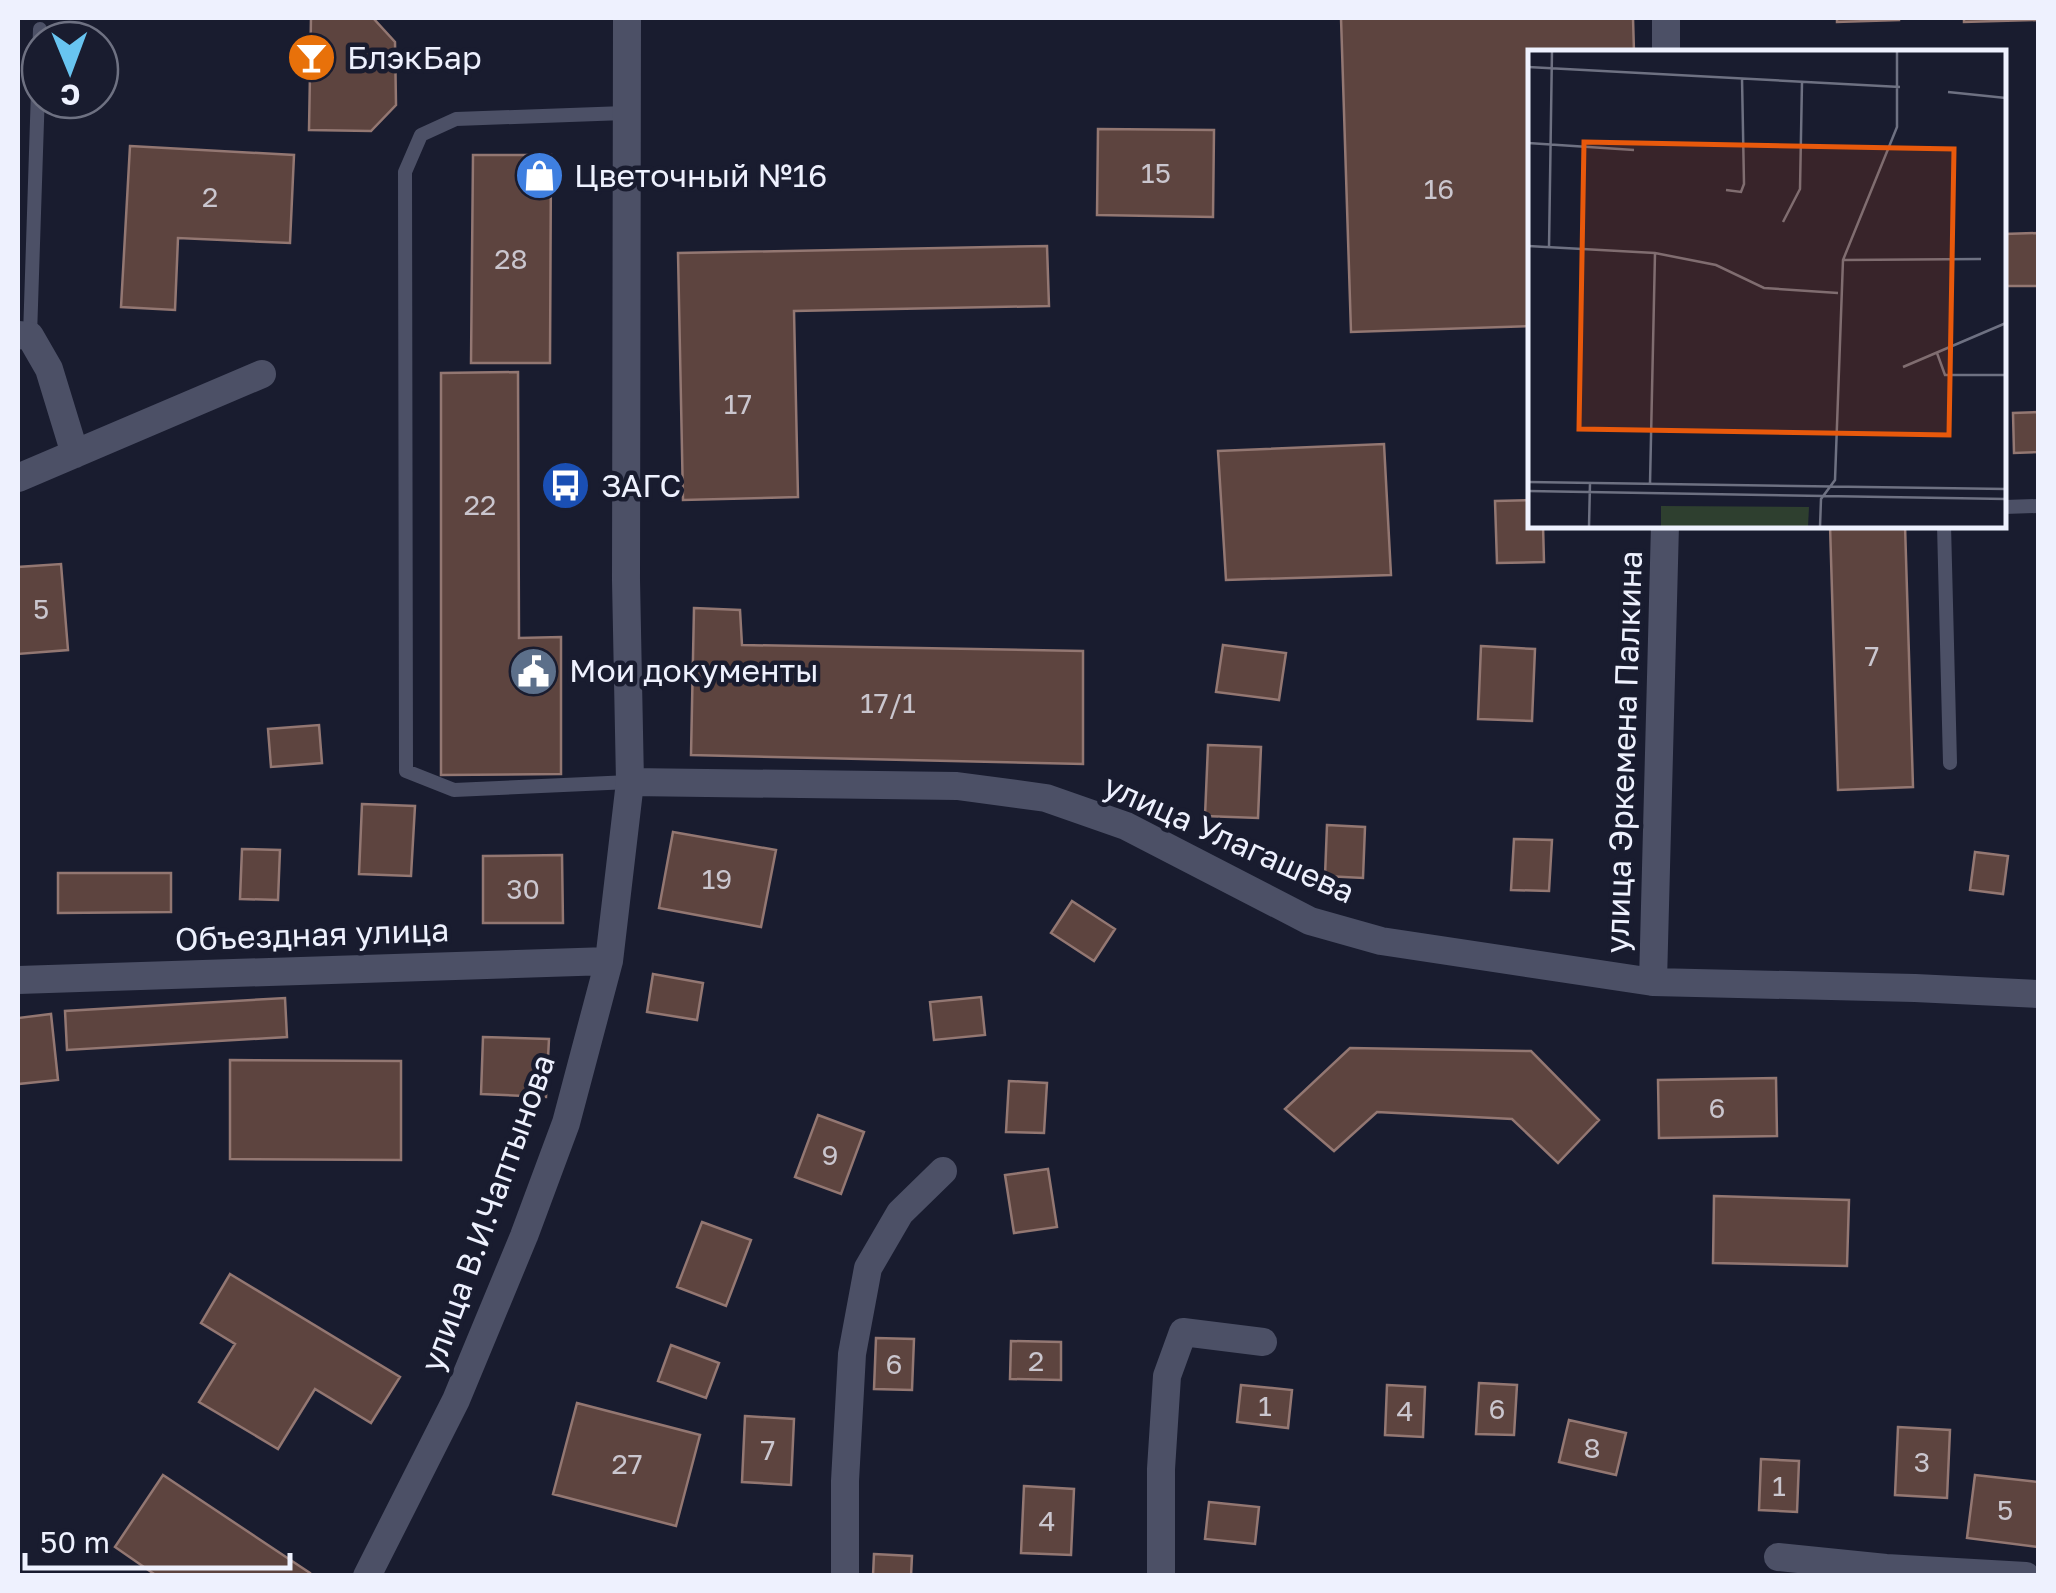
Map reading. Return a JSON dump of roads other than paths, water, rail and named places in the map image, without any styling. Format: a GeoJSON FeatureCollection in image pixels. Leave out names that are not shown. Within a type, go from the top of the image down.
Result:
{"type":"FeatureCollection","features":[{"type":"Feature","properties":{"kind":"street","name":"улица В.И.Чаптынова"},"geometry":{"type":"LineString","coordinates":[[368,1576],[456,1400],[524,1236],[566,1123],[609,962],[630,782],[626,580],[627,18]]}},
{"type":"Feature","properties":{"kind":"street"},"geometry":{"type":"LineString","coordinates":[[1666,18],[1666,50]]}},
{"type":"Feature","properties":{"kind":"street"},"geometry":{"type":"LineString","coordinates":[[24,336],[48,369],[75,454]]}},
{"type":"Feature","properties":{"kind":"street"},"geometry":{"type":"LineString","coordinates":[[18,478],[262,374]]}},
{"type":"Feature","properties":{"kind":"street","name":"улица Эркемена Палкина"},"geometry":{"type":"LineString","coordinates":[[1653,982],[1665,528]]}},
{"type":"Feature","properties":{"kind":"street","name":"улица Улагашева"},"geometry":{"type":"LineString","coordinates":[[630,782],[957,786],[1046,798],[1126,826],[1310,922],[1381,942],[1653,982],[2038,994]]}},
{"type":"Feature","properties":{"kind":"street","name":"Объездная улица"},"geometry":{"type":"LineString","coordinates":[[18,980],[609,962]]}},
{"type":"Feature","properties":{"kind":"street"},"geometry":{"type":"LineString","coordinates":[[845,1576],[844,1481],[852,1354],[868,1268],[900,1213],[943,1171]]}},
{"type":"Feature","properties":{"kind":"street"},"geometry":{"type":"LineString","coordinates":[[1162,1576],[1167,1376],[1183,1332],[1263,1342]]}},
{"type":"Feature","properties":{"kind":"street"},"geometry":{"type":"LineString","coordinates":[[1778,1556],[1886,1568],[2026,1576]]}},
{"type":"Feature","properties":{"kind":"lane"},"geometry":{"type":"LineString","coordinates":[[626,113],[456,119],[422,135],[405,172],[406,771],[454,790],[630,782]]}},
{"type":"Feature","properties":{"kind":"lane"},"geometry":{"type":"LineString","coordinates":[[24,336],[35,120]]}},
{"type":"Feature","properties":{"kind":"lane"},"geometry":{"type":"LineString","coordinates":[[2006,507],[2038,506]]}},
{"type":"Feature","properties":{"kind":"lane"},"geometry":{"type":"LineString","coordinates":[[1944,528],[1950,763]]}},
{"type":"Feature","properties":{"kind":"place","name":"БлэкБар"},"geometry":{"type":"Point","coordinates":[312,58]}},
{"type":"Feature","properties":{"kind":"place","name":"Цветочный №16"},"geometry":{"type":"Point","coordinates":[539,176]}},
{"type":"Feature","properties":{"kind":"place","name":"ЗАГС"},"geometry":{"type":"Point","coordinates":[566,486]}},
{"type":"Feature","properties":{"kind":"place","name":"Мои документы"},"geometry":{"type":"Point","coordinates":[534,671]}}]}
